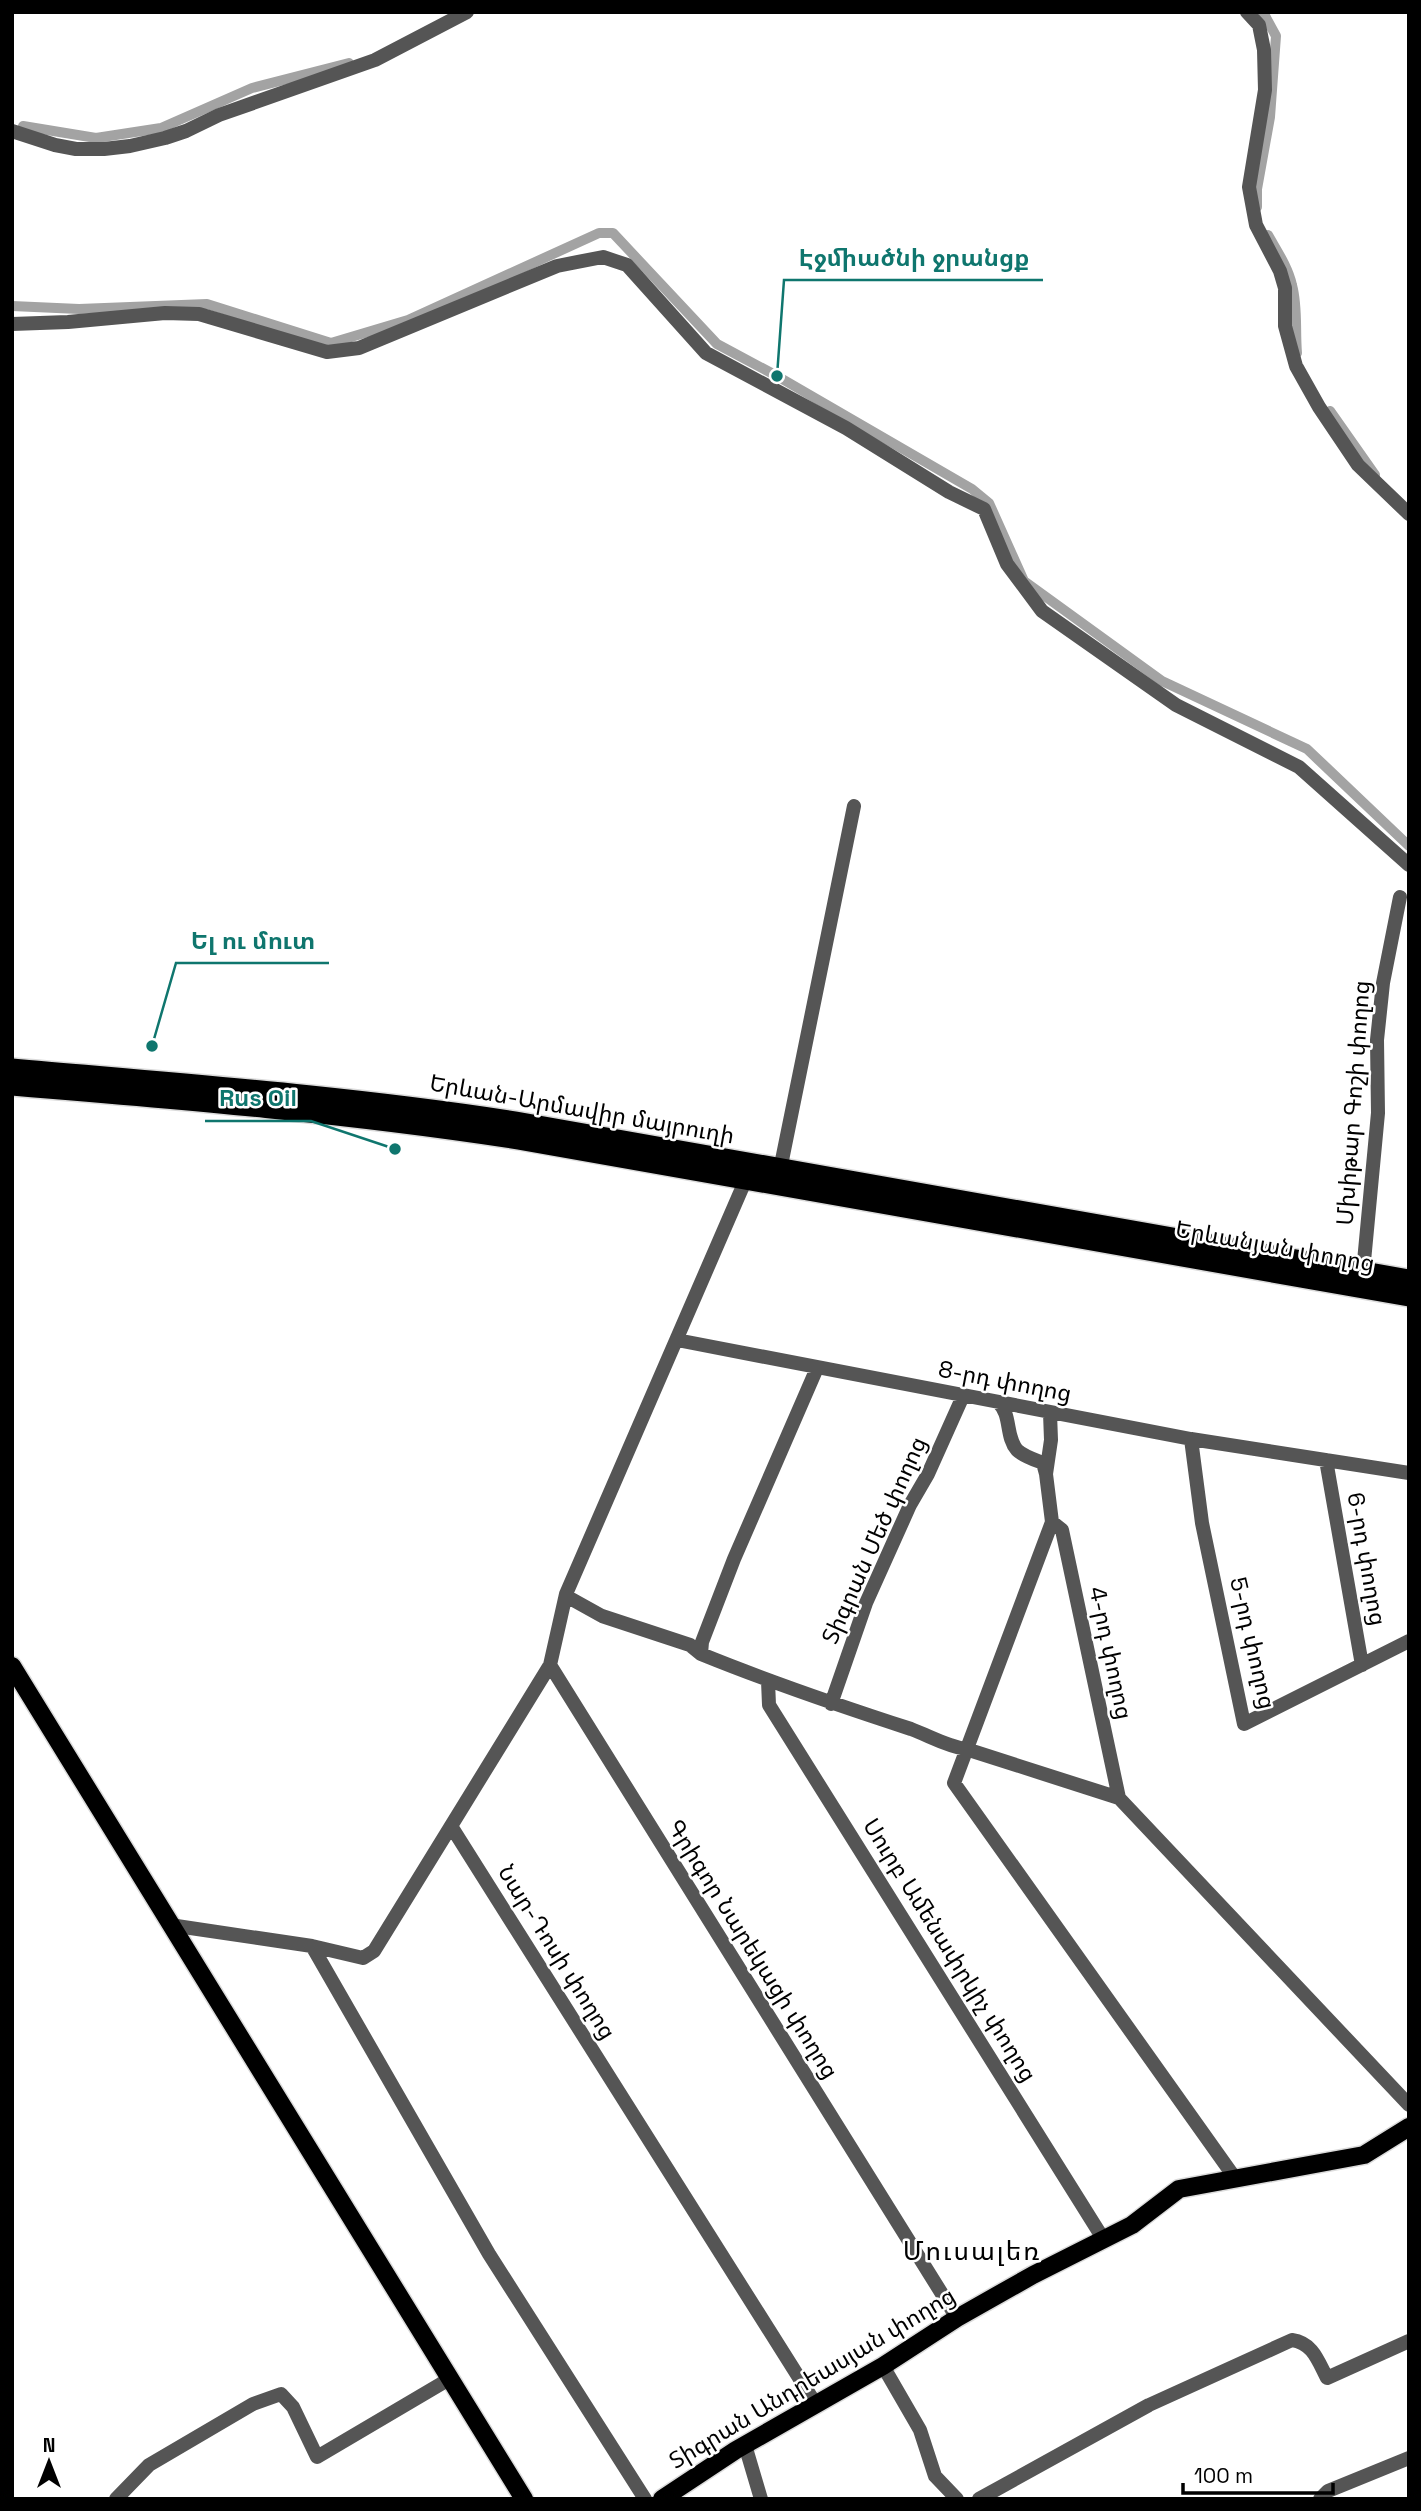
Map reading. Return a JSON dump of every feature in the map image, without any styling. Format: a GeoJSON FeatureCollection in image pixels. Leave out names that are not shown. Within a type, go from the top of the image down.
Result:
{"type":"FeatureCollection","features":[{"type":"Feature","properties":{"kind":"highway","name":"Երևան-Արմավիր մայրուղի"},"geometry":{"type":"LineString","coordinates":[[12,1069],[303,1094],[434,1109],[780,1170],[1135,1240]]}},
{"type":"Feature","properties":{"kind":"highway","name":"Երևան-Արմավիր մայրուղի"},"geometry":{"type":"LineString","coordinates":[[12,1085],[298,1110],[432,1125],[746,1179],[1135,1240]]}},
{"type":"Feature","properties":{"kind":"highway","name":"Երևանյան փողոց"},"geometry":{"type":"LineString","coordinates":[[1135,1240],[1409,1280]]}},
{"type":"Feature","properties":{"kind":"highway","name":"Երևանյան փողոց"},"geometry":{"type":"LineString","coordinates":[[1135,1240],[1409,1297]]}},
{"type":"Feature","properties":{"kind":"main road"},"geometry":{"type":"LineString","coordinates":[[12,1666],[524,2499]]}},
{"type":"Feature","properties":{"kind":"main road","name":"Տիգրան Անդրեասյան փողոց"},"geometry":{"type":"LineString","coordinates":[[670,2497],[744,2445],[883,2366],[957,2318],[1033,2275],[1132,2225],[1179,2189],[1364,2155],[1409,2127]]}},
{"type":"Feature","properties":{"kind":"street"},"geometry":{"type":"LineString","coordinates":[[12,131],[76,149],[130,146],[165,138],[230,111],[375,60],[467,12]]}},
{"type":"Feature","properties":{"kind":"street"},"geometry":{"type":"LineString","coordinates":[[1247,12],[1259,25],[1265,50],[1265,90],[1249,187],[1256,225],[1282,279],[1285,326],[1296,366],[1319,407],[1358,465],[1409,514]]}},
{"type":"Feature","properties":{"kind":"street"},"geometry":{"type":"LineString","coordinates":[[12,324],[165,313],[199,314],[327,352],[359,348],[558,266],[603,257],[627,265],[706,353],[846,428],[949,492],[984,509],[1007,564],[1042,611],[1176,705],[1299,767],[1409,864]]}},
{"type":"Feature","properties":{"kind":"street"},"geometry":{"type":"LineString","coordinates":[[780,1170],[854,806]]}},
{"type":"Feature","properties":{"kind":"street","name":"Մխիթար Գոշի փողոց"},"geometry":{"type":"LineString","coordinates":[[1363,1272],[1378,1113],[1377,1040],[1383,983],[1400,897]]}},
{"type":"Feature","properties":{"kind":"street"},"geometry":{"type":"LineString","coordinates":[[170,1925],[312,1946],[363,1958],[374,1951],[550,1665],[566,1595],[746,1179]]}},
{"type":"Feature","properties":{"kind":"street","name":"8-րդ փողոց"},"geometry":{"type":"LineString","coordinates":[[677,1340],[1191,1439],[1409,1473]]}},
{"type":"Feature","properties":{"kind":"street"},"geometry":{"type":"LineString","coordinates":[[701,1654],[702,1642],[734,1559],[817,1367]]}},
{"type":"Feature","properties":{"kind":"street","name":"Տիգրան Մեծ փողոց"},"geometry":{"type":"LineString","coordinates":[[831,1704],[866,1603],[910,1505],[929,1474],[963,1395]]}},
{"type":"Feature","properties":{"kind":"street"},"geometry":{"type":"LineString","coordinates":[[998,1402],[1007,1416],[1012,1442],[1019,1452],[1043,1463],[1052,1522],[954,1783],[1235,2178]]}},
{"type":"Feature","properties":{"kind":"street"},"geometry":{"type":"LineString","coordinates":[[1046,1474],[1051,1440],[1050,1413]]}},
{"type":"Feature","properties":{"kind":"street","name":"5-րդ փողոց"},"geometry":{"type":"LineString","coordinates":[[1191,1439],[1202,1523],[1244,1724],[1409,1641]]}},
{"type":"Feature","properties":{"kind":"street","name":"6-րդ փողոց"},"geometry":{"type":"LineString","coordinates":[[1326,1460],[1362,1665]]}},
{"type":"Feature","properties":{"kind":"street","name":"4-րդ փողոց"},"geometry":{"type":"LineString","coordinates":[[1052,1522],[1062,1530],[1119,1798]]}},
{"type":"Feature","properties":{"kind":"street"},"geometry":{"type":"LineString","coordinates":[[566,1595],[602,1616],[690,1645],[701,1654],[768,1681],[913,1730],[951,1747],[966,1749],[1119,1798],[1409,2105]]}},
{"type":"Feature","properties":{"kind":"street","name":"Գրիգոր Նարեկացի փողոց"},"geometry":{"type":"LineString","coordinates":[[550,1665],[957,2318]]}},
{"type":"Feature","properties":{"kind":"street","name":"Սուրբ Ամենափրկիչ փողոց"},"geometry":{"type":"LineString","coordinates":[[768,1681],[769,1705],[1104,2240]]}},
{"type":"Feature","properties":{"kind":"street","name":"Նար-Դոսի փողոց"},"geometry":{"type":"LineString","coordinates":[[451,1826],[815,2403]]}},
{"type":"Feature","properties":{"kind":"street"},"geometry":{"type":"LineString","coordinates":[[312,1946],[489,2254],[645,2499]]}},
{"type":"Feature","properties":{"kind":"street"},"geometry":{"type":"LineString","coordinates":[[979,2499],[1149,2405],[1292,2340],[1303,2342],[1311,2348],[1327,2378],[1409,2341]]}},
{"type":"Feature","properties":{"kind":"street"},"geometry":{"type":"LineString","coordinates":[[883,2366],[919,2430],[935,2476],[957,2499]]}},
{"type":"Feature","properties":{"kind":"street"},"geometry":{"type":"LineString","coordinates":[[116,2499],[149,2465],[253,2404],[281,2394],[293,2407],[317,2457],[451,2378]]}},
{"type":"Feature","properties":{"kind":"street"},"geometry":{"type":"LineString","coordinates":[[744,2445],[761,2499]]}},
{"type":"Feature","properties":{"kind":"street"},"geometry":{"type":"LineString","coordinates":[[1320,2499],[1328,2491],[1409,2458]]}},
{"type":"Feature","properties":{"kind":"waterway"},"geometry":{"type":"LineString","coordinates":[[1257,207],[1257,189],[1270,117],[1276,36],[1263,12]]}},
{"type":"Feature","properties":{"kind":"waterway"},"geometry":{"type":"LineString","coordinates":[[23,126],[96,138],[161,128],[252,88],[349,63]]}},
{"type":"Feature","properties":{"kind":"waterway"},"geometry":{"type":"LineString","coordinates":[[12,306],[79,309],[207,304],[331,343],[408,320],[599,233],[613,233],[717,344],[972,489],[989,503],[1024,581],[1162,681],[1307,749],[1409,846]]}},
{"type":"Feature","properties":{"kind":"waterway"},"geometry":{"type":"LineString","coordinates":[[1268,235],[1285,265],[1294,293],[1297,353]]}},
{"type":"Feature","properties":{"kind":"waterway"},"geometry":{"type":"LineString","coordinates":[[1330,411],[1375,475]]}},
{"type":"Feature","properties":{"kind":"place","name":"Էջմիածնի ջրանցք"},"geometry":{"type":"Point","coordinates":[777,376]}},
{"type":"Feature","properties":{"kind":"place","name":"Ել ու մուտ"},"geometry":{"type":"Point","coordinates":[152,1046]}},
{"type":"Feature","properties":{"kind":"place","name":"Rus Oil"},"geometry":{"type":"Point","coordinates":[395,1149]}},
{"type":"Feature","properties":{"kind":"district","name":"Մուսալեռ"},"geometry":{"type":"Point","coordinates":[972,2251]}}]}
